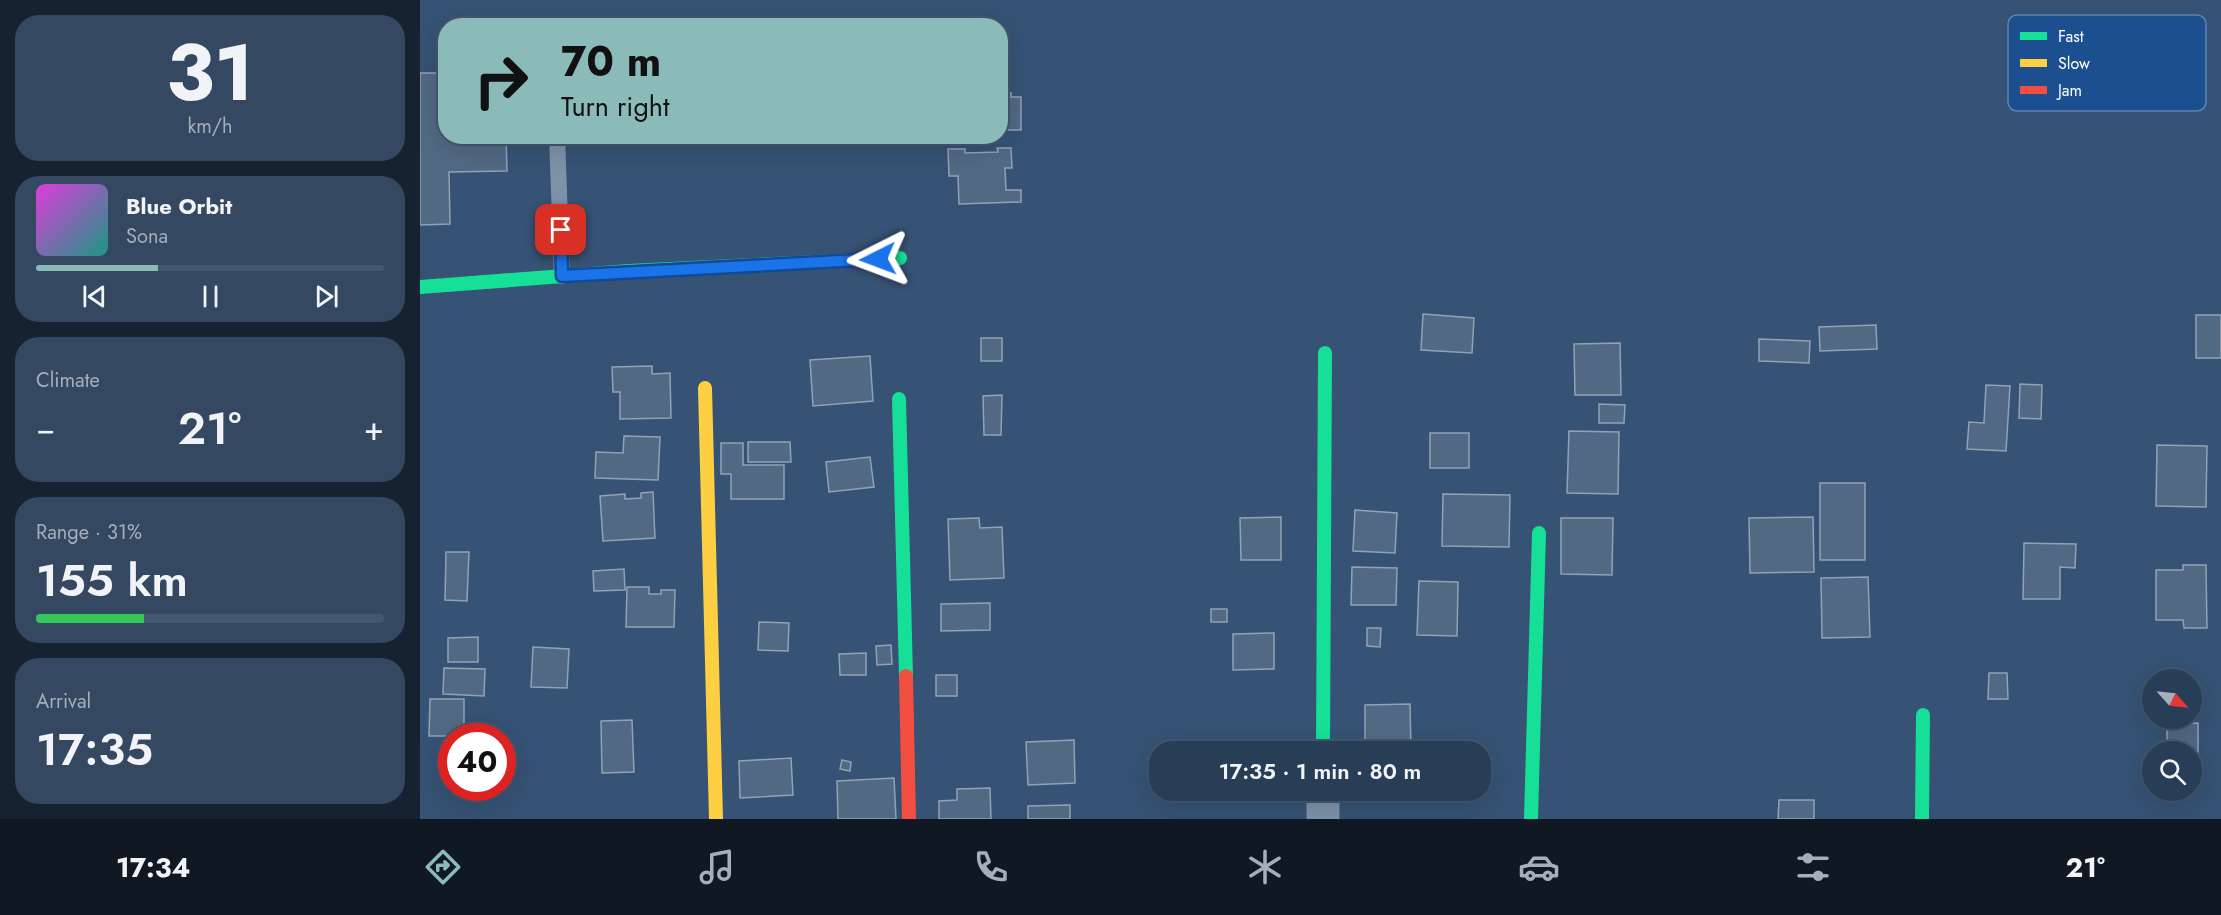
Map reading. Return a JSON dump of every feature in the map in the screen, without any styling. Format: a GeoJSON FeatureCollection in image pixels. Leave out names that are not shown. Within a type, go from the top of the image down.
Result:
{"type":"FeatureCollection","features":[{"type":"Feature","properties":{"kind":"street"},"geometry":{"type":"LineString","coordinates":[[420,287],[562,276],[900,258]]}},
{"type":"Feature","properties":{"kind":"street"},"geometry":{"type":"LineString","coordinates":[[1323,741],[1325,353]]}},
{"type":"Feature","properties":{"kind":"street"},"geometry":{"type":"LineString","coordinates":[[705,388],[716,819]]}},
{"type":"Feature","properties":{"kind":"street"},"geometry":{"type":"LineString","coordinates":[[899,399],[909,819]]}},
{"type":"Feature","properties":{"kind":"street"},"geometry":{"type":"LineString","coordinates":[[1530,819],[1539,533]]}},
{"type":"Feature","properties":{"kind":"street"},"geometry":{"type":"LineString","coordinates":[[1922,819],[1923,715]]}},
{"type":"Feature","properties":{"kind":"street"},"geometry":{"type":"LineString","coordinates":[[1323,801],[1323,819]]}},
{"type":"Feature","properties":{"kind":"lane"},"geometry":{"type":"LineString","coordinates":[[557,144],[562,276]]}},
{"type":"Feature","properties":{"kind":"building"},"geometry":{"type":"Polygon","coordinates":[[[420,73],[438,73],[438,144],[506,144],[507,171],[449,172],[450,224],[420,225],[420,73]]]}},
{"type":"Feature","properties":{"kind":"building"},"geometry":{"type":"Polygon","coordinates":[[[1008,93],[1011,93],[1011,97],[1021,97],[1021,130],[1008,130],[1008,93]]]}},
{"type":"Feature","properties":{"kind":"building"},"geometry":{"type":"Polygon","coordinates":[[[997,148],[1011,148],[1012,168],[1005,168],[1006,190],[1021,190],[1021,202],[959,204],[958,176],[949,176],[948,149],[965,149],[965,153],[998,152],[997,148]]]}},
{"type":"Feature","properties":{"kind":"building"},"geometry":{"type":"Polygon","coordinates":[[[1423,314],[1474,318],[1472,353],[1421,350],[1423,314]]]}},
{"type":"Feature","properties":{"kind":"building"},"geometry":{"type":"Polygon","coordinates":[[[2196,315],[2221,315],[2221,358],[2196,358],[2196,315]]]}},
{"type":"Feature","properties":{"kind":"building"},"geometry":{"type":"Polygon","coordinates":[[[1876,325],[1877,349],[1820,351],[1819,327],[1876,325]]]}},
{"type":"Feature","properties":{"kind":"building"},"geometry":{"type":"Polygon","coordinates":[[[981,338],[1002,338],[1002,361],[981,361],[981,338]]]}},
{"type":"Feature","properties":{"kind":"building"},"geometry":{"type":"Polygon","coordinates":[[[1759,339],[1810,341],[1809,363],[1759,361],[1759,339]]]}},
{"type":"Feature","properties":{"kind":"building"},"geometry":{"type":"Polygon","coordinates":[[[1620,343],[1621,395],[1575,395],[1574,344],[1620,343]]]}},
{"type":"Feature","properties":{"kind":"building"},"geometry":{"type":"Polygon","coordinates":[[[870,356],[873,401],[813,406],[810,360],[870,356]]]}},
{"type":"Feature","properties":{"kind":"building"},"geometry":{"type":"Polygon","coordinates":[[[652,366],[652,374],[670,373],[671,418],[620,419],[620,392],[613,392],[612,367],[652,366]]]}},
{"type":"Feature","properties":{"kind":"building"},"geometry":{"type":"Polygon","coordinates":[[[2020,384],[2042,385],[2041,419],[2019,418],[2020,384]]]}},
{"type":"Feature","properties":{"kind":"building"},"geometry":{"type":"Polygon","coordinates":[[[1986,385],[2010,386],[2006,451],[1967,449],[1969,422],[1984,423],[1986,385]]]}},
{"type":"Feature","properties":{"kind":"building"},"geometry":{"type":"Polygon","coordinates":[[[1002,395],[1001,435],[984,435],[983,396],[1002,395]]]}},
{"type":"Feature","properties":{"kind":"building"},"geometry":{"type":"Polygon","coordinates":[[[1599,404],[1625,405],[1624,423],[1599,423],[1599,404]]]}},
{"type":"Feature","properties":{"kind":"building"},"geometry":{"type":"Polygon","coordinates":[[[1569,431],[1619,432],[1618,494],[1567,493],[1569,431]]]}},
{"type":"Feature","properties":{"kind":"building"},"geometry":{"type":"Polygon","coordinates":[[[1430,433],[1469,433],[1469,468],[1430,468],[1430,433]]]}},
{"type":"Feature","properties":{"kind":"building"},"geometry":{"type":"Polygon","coordinates":[[[624,436],[660,437],[658,480],[595,478],[596,452],[623,453],[624,436]]]}},
{"type":"Feature","properties":{"kind":"building"},"geometry":{"type":"Polygon","coordinates":[[[748,442],[790,442],[791,462],[748,462],[748,442]]]}},
{"type":"Feature","properties":{"kind":"building"},"geometry":{"type":"Polygon","coordinates":[[[721,443],[743,443],[743,465],[784,465],[784,499],[731,499],[731,474],[721,474],[721,443]]]}},
{"type":"Feature","properties":{"kind":"building"},"geometry":{"type":"Polygon","coordinates":[[[2157,445],[2207,446],[2206,507],[2156,506],[2157,445]]]}},
{"type":"Feature","properties":{"kind":"building"},"geometry":{"type":"Polygon","coordinates":[[[870,457],[874,487],[829,492],[826,462],[870,457]]]}},
{"type":"Feature","properties":{"kind":"building"},"geometry":{"type":"Polygon","coordinates":[[[1820,483],[1865,483],[1865,560],[1820,560],[1820,483]]]}},
{"type":"Feature","properties":{"kind":"building"},"geometry":{"type":"Polygon","coordinates":[[[653,492],[655,538],[603,541],[600,496],[625,494],[625,499],[641,498],[641,493],[653,492]]]}},
{"type":"Feature","properties":{"kind":"building"},"geometry":{"type":"Polygon","coordinates":[[[1443,494],[1510,495],[1509,547],[1442,546],[1443,494]]]}},
{"type":"Feature","properties":{"kind":"building"},"geometry":{"type":"Polygon","coordinates":[[[1355,510],[1397,513],[1395,553],[1353,551],[1355,510]]]}},
{"type":"Feature","properties":{"kind":"building"},"geometry":{"type":"Polygon","coordinates":[[[1281,517],[1281,560],[1241,560],[1240,518],[1281,517]]]}},
{"type":"Feature","properties":{"kind":"building"},"geometry":{"type":"Polygon","coordinates":[[[1813,517],[1814,572],[1750,573],[1749,518],[1813,517]]]}},
{"type":"Feature","properties":{"kind":"building"},"geometry":{"type":"Polygon","coordinates":[[[979,518],[980,528],[1002,527],[1004,578],[950,580],[948,519],[979,518]]]}},
{"type":"Feature","properties":{"kind":"building"},"geometry":{"type":"Polygon","coordinates":[[[1561,518],[1613,518],[1612,575],[1561,574],[1561,518]]]}},
{"type":"Feature","properties":{"kind":"building"},"geometry":{"type":"Polygon","coordinates":[[[2024,543],[2076,544],[2075,568],[2060,567],[2060,599],[2023,599],[2024,543]]]}},
{"type":"Feature","properties":{"kind":"building"},"geometry":{"type":"Polygon","coordinates":[[[446,552],[469,552],[467,601],[445,600],[446,552]]]}},
{"type":"Feature","properties":{"kind":"building"},"geometry":{"type":"Polygon","coordinates":[[[2183,565],[2206,565],[2207,628],[2184,628],[2183,620],[2156,620],[2156,570],[2183,570],[2183,565]]]}},
{"type":"Feature","properties":{"kind":"building"},"geometry":{"type":"Polygon","coordinates":[[[1352,567],[1397,568],[1396,605],[1351,605],[1352,567]]]}},
{"type":"Feature","properties":{"kind":"building"},"geometry":{"type":"Polygon","coordinates":[[[624,569],[625,590],[594,591],[593,571],[624,569]]]}},
{"type":"Feature","properties":{"kind":"building"},"geometry":{"type":"Polygon","coordinates":[[[1868,577],[1870,637],[1822,638],[1821,578],[1868,577]]]}},
{"type":"Feature","properties":{"kind":"building"},"geometry":{"type":"Polygon","coordinates":[[[1419,581],[1458,582],[1457,636],[1417,635],[1419,581]]]}},
{"type":"Feature","properties":{"kind":"building"},"geometry":{"type":"Polygon","coordinates":[[[627,587],[649,587],[649,594],[661,594],[661,590],[675,590],[674,627],[626,627],[627,587]]]}},
{"type":"Feature","properties":{"kind":"building"},"geometry":{"type":"Polygon","coordinates":[[[990,603],[990,630],[941,631],[941,604],[990,603]]]}},
{"type":"Feature","properties":{"kind":"building"},"geometry":{"type":"Polygon","coordinates":[[[1211,609],[1227,609],[1227,622],[1211,622],[1211,609]]]}},
{"type":"Feature","properties":{"kind":"building"},"geometry":{"type":"Polygon","coordinates":[[[759,622],[789,623],[788,651],[758,650],[759,622]]]}},
{"type":"Feature","properties":{"kind":"building"},"geometry":{"type":"Polygon","coordinates":[[[1367,628],[1381,628],[1380,647],[1367,646],[1367,628]]]}},
{"type":"Feature","properties":{"kind":"building"},"geometry":{"type":"Polygon","coordinates":[[[1274,633],[1274,669],[1233,670],[1233,634],[1274,633]]]}},
{"type":"Feature","properties":{"kind":"building"},"geometry":{"type":"Polygon","coordinates":[[[478,637],[478,662],[448,662],[448,638],[478,637]]]}},
{"type":"Feature","properties":{"kind":"building"},"geometry":{"type":"Polygon","coordinates":[[[891,645],[892,664],[877,665],[876,646],[891,645]]]}},
{"type":"Feature","properties":{"kind":"building"},"geometry":{"type":"Polygon","coordinates":[[[533,647],[569,649],[567,688],[531,687],[533,647]]]}},
{"type":"Feature","properties":{"kind":"building"},"geometry":{"type":"Polygon","coordinates":[[[866,653],[866,675],[840,675],[839,654],[866,653]]]}},
{"type":"Feature","properties":{"kind":"building"},"geometry":{"type":"Polygon","coordinates":[[[444,668],[485,669],[484,696],[443,694],[444,668]]]}},
{"type":"Feature","properties":{"kind":"building"},"geometry":{"type":"Polygon","coordinates":[[[1989,673],[2007,673],[2008,699],[1988,699],[1989,673]]]}},
{"type":"Feature","properties":{"kind":"building"},"geometry":{"type":"Polygon","coordinates":[[[936,675],[957,675],[957,696],[936,696],[936,675]]]}},
{"type":"Feature","properties":{"kind":"building"},"geometry":{"type":"Polygon","coordinates":[[[430,699],[464,699],[464,723],[438,723],[438,736],[429,736],[430,699]]]}},
{"type":"Feature","properties":{"kind":"building"},"geometry":{"type":"Polygon","coordinates":[[[1410,704],[1411,741],[1365,741],[1365,705],[1410,704]]]}},
{"type":"Feature","properties":{"kind":"building"},"geometry":{"type":"Polygon","coordinates":[[[632,720],[634,772],[602,773],[601,721],[632,720]]]}},
{"type":"Feature","properties":{"kind":"building"},"geometry":{"type":"Polygon","coordinates":[[[2167,729],[2198,729],[2198,741],[2167,741],[2167,729]]]}},
{"type":"Feature","properties":{"kind":"building"},"geometry":{"type":"Polygon","coordinates":[[[1074,740],[1075,783],[1028,785],[1026,742],[1074,740]]]}},
{"type":"Feature","properties":{"kind":"building"},"geometry":{"type":"Polygon","coordinates":[[[791,758],[793,795],[740,798],[739,761],[791,758]]]}},
{"type":"Feature","properties":{"kind":"building"},"geometry":{"type":"Polygon","coordinates":[[[842,760],[851,762],[850,771],[840,769],[842,760]]]}},
{"type":"Feature","properties":{"kind":"building"},"geometry":{"type":"Polygon","coordinates":[[[894,778],[896,819],[838,819],[837,781],[894,778]]]}},
{"type":"Feature","properties":{"kind":"building"},"geometry":{"type":"Polygon","coordinates":[[[990,788],[991,819],[939,819],[939,801],[957,800],[957,789],[990,788]]]}},
{"type":"Feature","properties":{"kind":"building"},"geometry":{"type":"Polygon","coordinates":[[[1779,800],[1814,800],[1814,819],[1778,819],[1779,800]]]}},
{"type":"Feature","properties":{"kind":"building"},"geometry":{"type":"Polygon","coordinates":[[[1070,805],[1070,819],[1028,819],[1028,806],[1070,805]]]}},
{"type":"Feature","properties":{"kind":"traffic: fast"},"geometry":{"type":"LineString","coordinates":[[420,287],[629,271],[900,258]]}},
{"type":"Feature","properties":{"kind":"traffic: fast"},"geometry":{"type":"LineString","coordinates":[[1323,741],[1325,353]]}},
{"type":"Feature","properties":{"kind":"traffic: fast"},"geometry":{"type":"LineString","coordinates":[[899,399],[906,676]]}},
{"type":"Feature","properties":{"kind":"traffic: fast"},"geometry":{"type":"LineString","coordinates":[[1531,819],[1539,533]]}},
{"type":"Feature","properties":{"kind":"traffic: fast"},"geometry":{"type":"LineString","coordinates":[[1922,819],[1923,715]]}},
{"type":"Feature","properties":{"kind":"traffic: slow"},"geometry":{"type":"LineString","coordinates":[[705,388],[716,819]]}},
{"type":"Feature","properties":{"kind":"traffic: jam"},"geometry":{"type":"LineString","coordinates":[[906,676],[909,819]]}},
{"type":"Feature","properties":{"kind":"route"},"geometry":{"type":"LineString","coordinates":[[561,230],[562,276],[878,259]]}}]}
